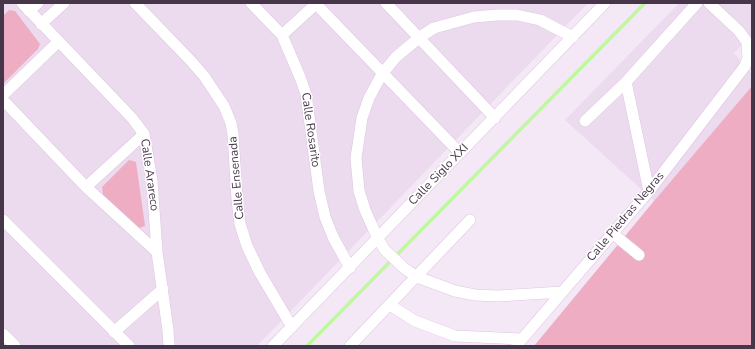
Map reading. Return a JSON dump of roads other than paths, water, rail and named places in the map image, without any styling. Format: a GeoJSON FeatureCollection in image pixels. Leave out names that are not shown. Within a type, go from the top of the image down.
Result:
{"type":"FeatureCollection","features":[{"type":"Feature","properties":{"kind":"street"},"geometry":{"type":"LineString","coordinates":[[26,7],[38,3]]}},
{"type":"Feature","properties":{"kind":"street"},"geometry":{"type":"LineString","coordinates":[[41,24],[64,3]]}},
{"type":"Feature","properties":{"kind":"street","name":"Calle Ensenada"},"geometry":{"type":"LineString","coordinates":[[135,3],[204,76],[224,106],[231,123],[233,134],[237,199],[242,231],[247,246],[260,273],[292,327]]}},
{"type":"Feature","properties":{"kind":"street","name":"Calle Rosarito"},"geometry":{"type":"LineString","coordinates":[[251,3],[282,35],[292,56],[306,94],[319,191],[326,217],[333,237],[350,268]]}},
{"type":"Feature","properties":{"kind":"street"},"geometry":{"type":"LineString","coordinates":[[386,3],[420,37],[495,118]]}},
{"type":"Feature","properties":{"kind":"street","name":"Calle Siglo XXI"},"geometry":{"type":"LineString","coordinates":[[273,346],[605,3]]}},
{"type":"Feature","properties":{"kind":"street"},"geometry":{"type":"LineString","coordinates":[[584,121],[626,82],[697,3]]}},
{"type":"Feature","properties":{"kind":"street"},"geometry":{"type":"LineString","coordinates":[[709,3],[749,39]]}},
{"type":"Feature","properties":{"kind":"street"},"geometry":{"type":"LineString","coordinates":[[282,35],[315,4],[460,153]]}},
{"type":"Feature","properties":{"kind":"street","name":"Calle Arareco"},"geometry":{"type":"LineString","coordinates":[[26,7],[117,102],[144,134],[152,176],[157,252],[169,346]]}},
{"type":"Feature","properties":{"kind":"street"},"geometry":{"type":"LineString","coordinates":[[562,292],[498,296],[475,295],[455,291],[417,277],[404,268],[385,250],[378,239],[359,191],[356,158],[362,118],[369,98],[382,74],[396,57],[420,37],[450,23],[497,15],[518,15],[540,20],[573,37]]}},
{"type":"Feature","properties":{"kind":"street","name":"Calle Piedras Negras"},"geometry":{"type":"LineString","coordinates":[[519,343],[649,191],[731,84],[747,62],[749,39]]}},
{"type":"Feature","properties":{"kind":"street"},"geometry":{"type":"LineString","coordinates":[[3,95],[58,42]]}},
{"type":"Feature","properties":{"kind":"street"},"geometry":{"type":"LineString","coordinates":[[626,82],[649,191]]}},
{"type":"Feature","properties":{"kind":"street"},"geometry":{"type":"LineString","coordinates":[[3,100],[86,187],[157,252]]}},
{"type":"Feature","properties":{"kind":"street"},"geometry":{"type":"LineString","coordinates":[[86,187],[144,134]]}},
{"type":"Feature","properties":{"kind":"street"},"geometry":{"type":"LineString","coordinates":[[3,220],[129,346]]}},
{"type":"Feature","properties":{"kind":"street"},"geometry":{"type":"LineString","coordinates":[[350,346],[470,220]]}},
{"type":"Feature","properties":{"kind":"street"},"geometry":{"type":"LineString","coordinates":[[612,233],[639,255]]}},
{"type":"Feature","properties":{"kind":"street"},"geometry":{"type":"LineString","coordinates":[[114,332],[162,288]]}},
{"type":"Feature","properties":{"kind":"street"},"geometry":{"type":"LineString","coordinates":[[390,304],[415,321],[455,336],[519,343]]}},
{"type":"Feature","properties":{"kind":"street"},"geometry":{"type":"LineString","coordinates":[[3,334],[15,346]]}},
{"type":"Feature","properties":{"kind":"waterway"},"geometry":{"type":"LineString","coordinates":[[307,346],[645,3]]}}]}
